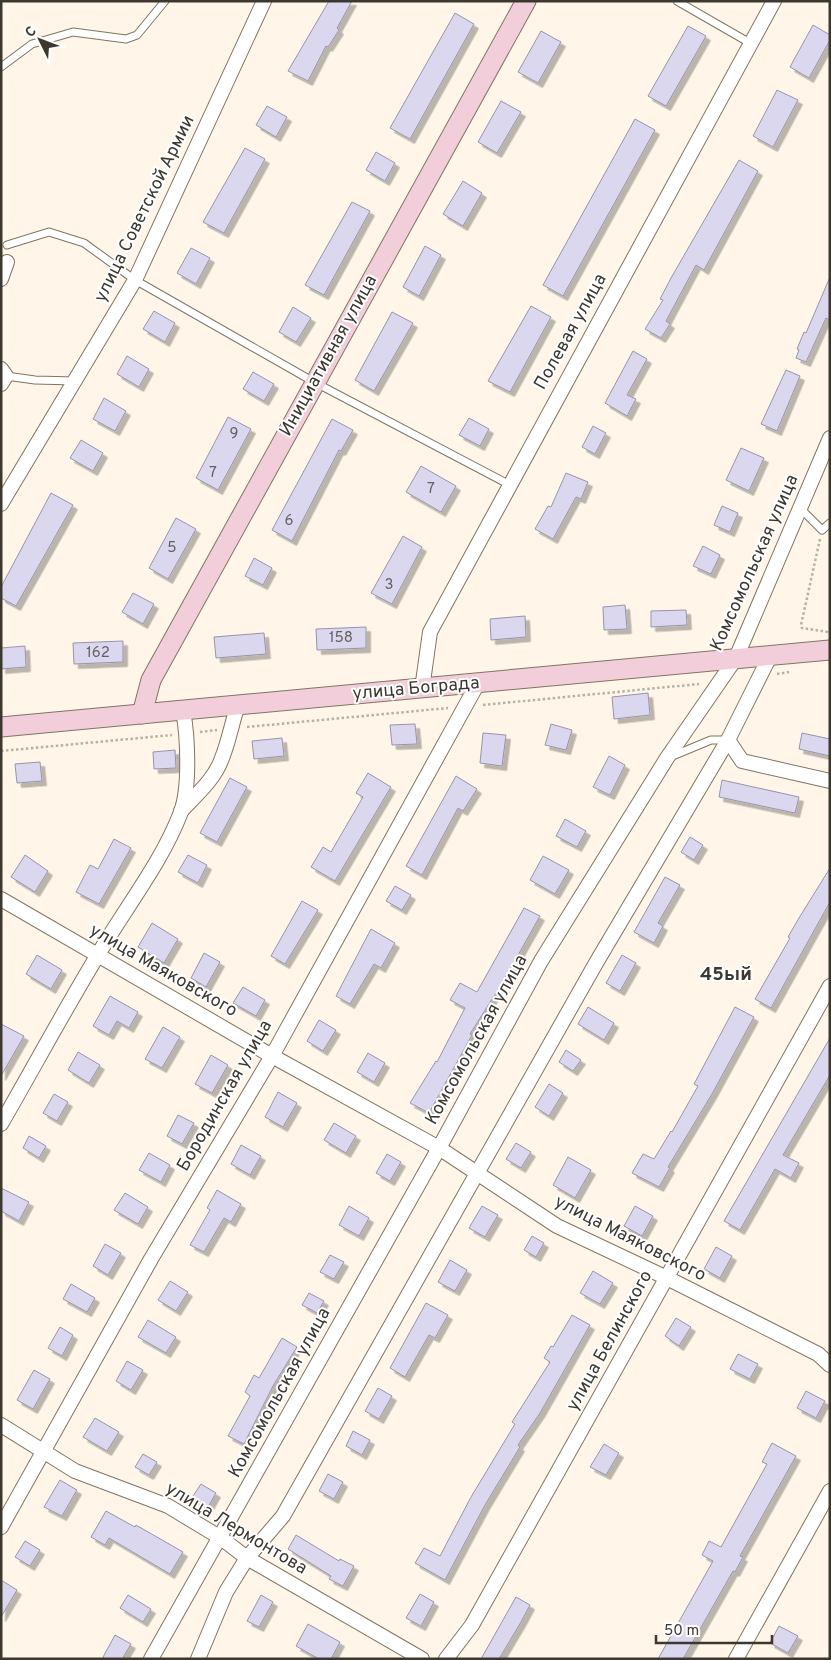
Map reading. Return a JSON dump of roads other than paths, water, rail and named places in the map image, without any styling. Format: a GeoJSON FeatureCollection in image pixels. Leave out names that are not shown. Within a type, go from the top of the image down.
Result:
{"type":"FeatureCollection","features":[{"type":"Feature","properties":{"kind":"main road","name":"Инициативная улица"},"geometry":{"type":"LineString","coordinates":[[142,714],[151,680],[526,1]]}},
{"type":"Feature","properties":{"kind":"main road","name":"улица Бограда"},"geometry":{"type":"LineString","coordinates":[[1,727],[830,650]]}},
{"type":"Feature","properties":{"kind":"street","name":"улица Советской Армии"},"geometry":{"type":"LineString","coordinates":[[1,504],[135,280],[264,1]]}},
{"type":"Feature","properties":{"kind":"street","name":"Полевая улица"},"geometry":{"type":"LineString","coordinates":[[422,689],[430,632],[774,1]]}},
{"type":"Feature","properties":{"kind":"street"},"geometry":{"type":"LineString","coordinates":[[1,279],[7,262]]}},
{"type":"Feature","properties":{"kind":"street","name":"Комсомольская улица"},"geometry":{"type":"LineString","coordinates":[[151,1659],[221,1538],[439,1148],[541,961],[667,758],[736,658],[830,438]]}},
{"type":"Feature","properties":{"kind":"street"},"geometry":{"type":"LineString","coordinates":[[198,1659],[226,1592],[248,1558],[283,1516],[596,963],[728,740],[771,654]]}},
{"type":"Feature","properties":{"kind":"street","name":"Бородинская улица"},"geometry":{"type":"LineString","coordinates":[[1,1527],[151,1259],[272,1056],[478,683]]}},
{"type":"Feature","properties":{"kind":"street"},"geometry":{"type":"LineString","coordinates":[[1,1124],[98,954],[163,849],[182,811],[210,779],[222,759],[238,705]]}},
{"type":"Feature","properties":{"kind":"street"},"geometry":{"type":"LineString","coordinates":[[182,811],[187,759],[187,733],[183,711]]}},
{"type":"Feature","properties":{"kind":"street"},"geometry":{"type":"LineString","coordinates":[[728,740],[742,761],[830,781]]}},
{"type":"Feature","properties":{"kind":"street","name":"улица Маяковского"},"geometry":{"type":"LineString","coordinates":[[1,899],[272,1056],[439,1148],[557,1226],[667,1278],[818,1354],[830,1365]]}},
{"type":"Feature","properties":{"kind":"street","name":"улица Белинского"},"geometry":{"type":"LineString","coordinates":[[446,1659],[472,1624],[830,986]]}},
{"type":"Feature","properties":{"kind":"street","name":"улица Лермонтова"},"geometry":{"type":"LineString","coordinates":[[1,1425],[45,1450],[75,1471],[168,1506],[221,1538],[248,1558],[422,1659]]}},
{"type":"Feature","properties":{"kind":"street"},"geometry":{"type":"LineString","coordinates":[[736,1659],[830,1491]]}},
{"type":"Feature","properties":{"kind":"lane"},"geometry":{"type":"LineString","coordinates":[[1,67],[32,44],[73,32],[126,39],[137,35],[165,1]]}},
{"type":"Feature","properties":{"kind":"lane"},"geometry":{"type":"LineString","coordinates":[[676,1],[750,43]]}},
{"type":"Feature","properties":{"kind":"lane"},"geometry":{"type":"LineString","coordinates":[[7,245],[49,232],[84,243],[135,280],[314,382],[510,485]]}},
{"type":"Feature","properties":{"kind":"lane"},"geometry":{"type":"LineString","coordinates":[[3,376],[35,380],[74,381]]}},
{"type":"Feature","properties":{"kind":"lane"},"geometry":{"type":"LineString","coordinates":[[800,507],[822,530],[830,524]]}},
{"type":"Feature","properties":{"kind":"lane"},"geometry":{"type":"LineString","coordinates":[[667,758],[711,740],[728,740]]}},
{"type":"Feature","properties":{"kind":"district","name":"45ый"},"geometry":{"type":"Point","coordinates":[726,975]}}]}
